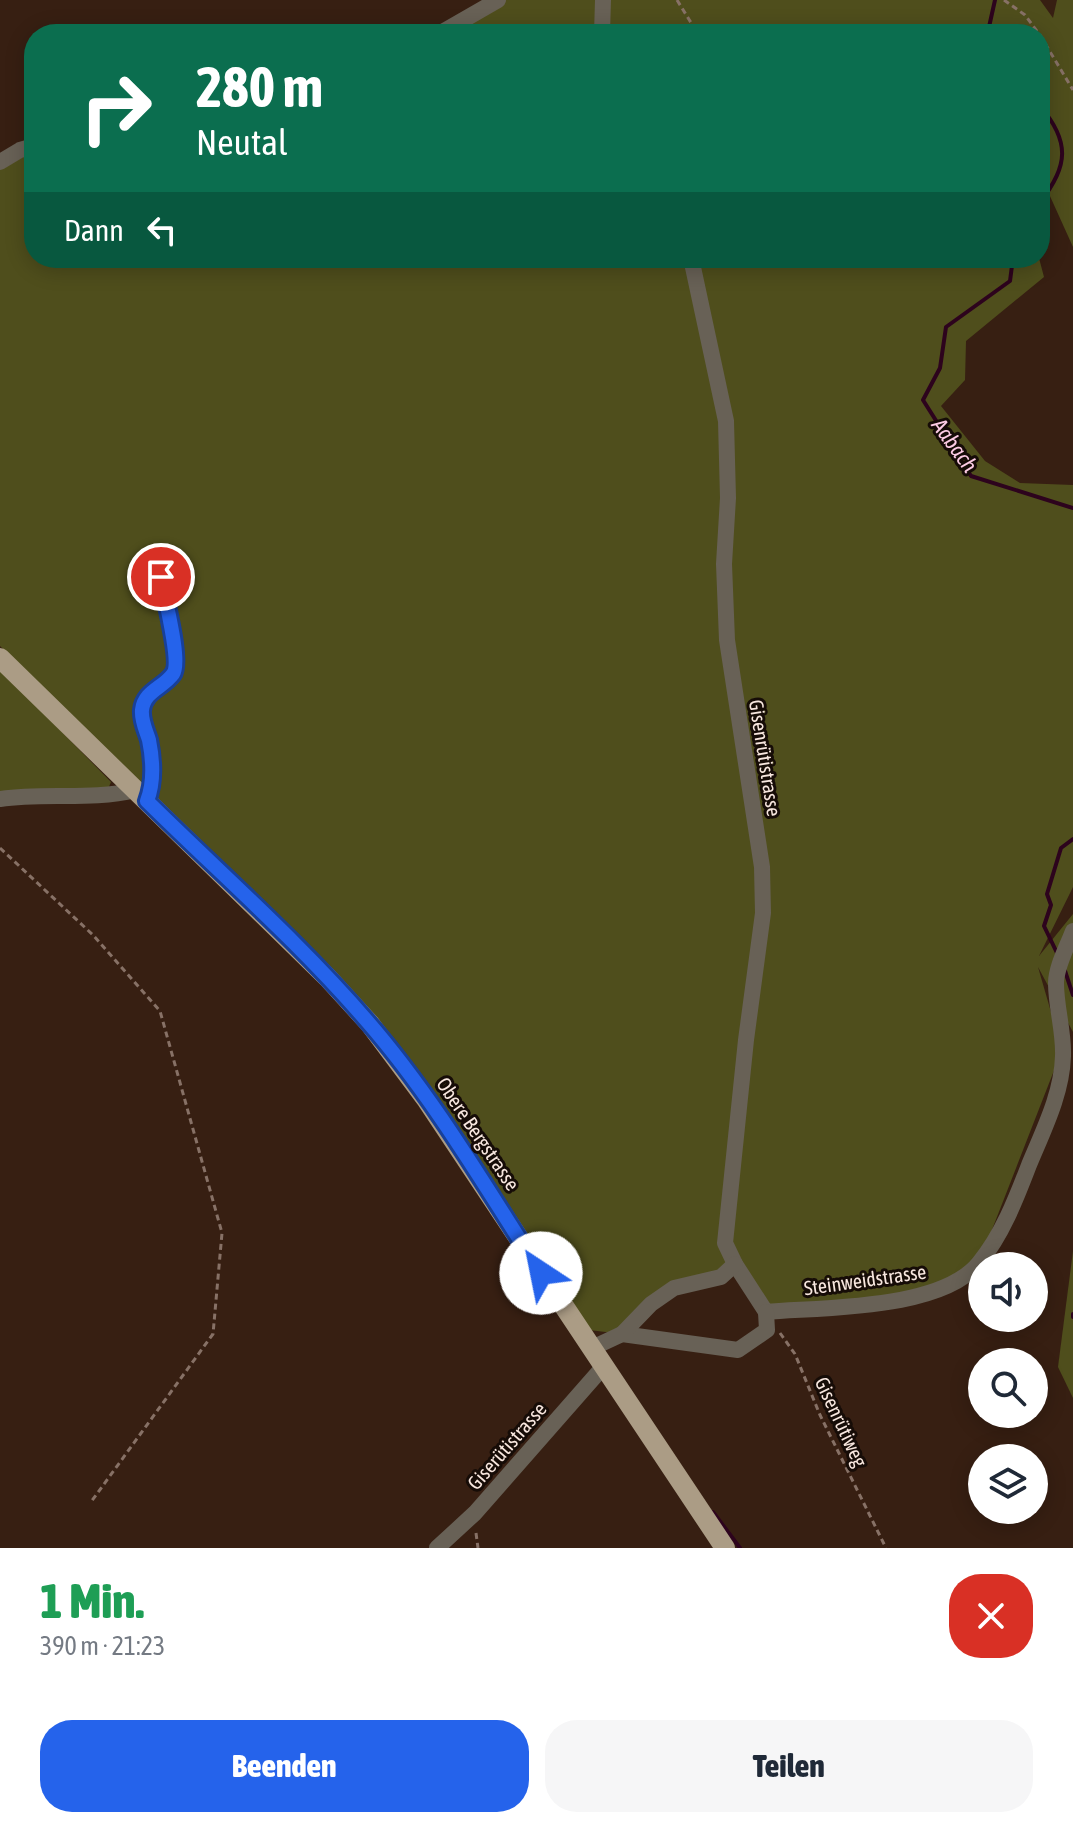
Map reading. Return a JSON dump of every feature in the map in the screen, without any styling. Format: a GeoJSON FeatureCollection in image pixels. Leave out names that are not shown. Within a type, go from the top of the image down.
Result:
{"type":"FeatureCollection","features":[{"type":"Feature","properties":{"kind":"main road","name":"Obere Bergstrasse"},"geometry":{"type":"LineString","coordinates":[[0,658],[328,978],[370,1024],[426,1099],[725,1548]]}},
{"type":"Feature","properties":{"kind":"street"},"geometry":{"type":"LineString","coordinates":[[456,24],[498,0]]}},
{"type":"Feature","properties":{"kind":"street"},"geometry":{"type":"LineString","coordinates":[[602,24],[603,0]]}},
{"type":"Feature","properties":{"kind":"street"},"geometry":{"type":"LineString","coordinates":[[0,162],[24,149]]}},
{"type":"Feature","properties":{"kind":"street","name":"Gisenrütistrasse"},"geometry":{"type":"LineString","coordinates":[[693,268],[726,421],[728,498],[724,564],[727,640],[762,867],[763,913],[725,1243],[735,1264]]}},
{"type":"Feature","properties":{"kind":"street"},"geometry":{"type":"LineString","coordinates":[[0,799],[18,796],[141,795],[151,790],[152,760],[142,710],[144,700],[173,674],[177,665],[161,577]]}},
{"type":"Feature","properties":{"kind":"street","name":"Steinweidstrasse"},"geometry":{"type":"LineString","coordinates":[[766,1312],[909,1298],[946,1288],[979,1263],[999,1233],[1019,1192],[1057,1095],[1063,1056],[1056,981],[1073,931]]}},
{"type":"Feature","properties":{"kind":"street"},"geometry":{"type":"LineString","coordinates":[[592,1348],[622,1334],[651,1304],[674,1288],[721,1277],[735,1264],[766,1312],[767,1330],[738,1350],[622,1334]]}},
{"type":"Feature","properties":{"kind":"street","name":"Giserütistrasse"},"geometry":{"type":"LineString","coordinates":[[437,1548],[475,1513],[604,1366]]}},
{"type":"Feature","properties":{"kind":"path"},"geometry":{"type":"LineString","coordinates":[[677,0],[692,24]]}},
{"type":"Feature","properties":{"kind":"path"},"geometry":{"type":"LineString","coordinates":[[1004,0],[1032,24]]}},
{"type":"Feature","properties":{"kind":"path"},"geometry":{"type":"LineString","coordinates":[[1050,51],[1073,90]]}},
{"type":"Feature","properties":{"kind":"path"},"geometry":{"type":"LineString","coordinates":[[0,848],[93,935],[160,1011],[222,1233],[213,1334],[91,1502]]}},
{"type":"Feature","properties":{"kind":"path","name":"Gisenrütiweg"},"geometry":{"type":"LineString","coordinates":[[766,1312],[795,1354],[820,1415],[886,1548]]}},
{"type":"Feature","properties":{"kind":"shaded area"},"geometry":{"type":"Polygon","coordinates":[[[498,0],[1040,0],[1053,18],[1057,0],[1073,0],[1073,247],[1050,196],[1050,24],[456,24],[498,0]]]}},
{"type":"Feature","properties":{"kind":"shaded area"},"geometry":{"type":"Polygon","coordinates":[[[24,150],[24,268],[1042,268],[1044,277],[966,341],[965,380],[941,406],[985,461],[1020,483],[1073,485],[1073,887],[1039,956],[1073,914],[1073,1032],[1038,967],[1062,1050],[983,1252],[968,1252],[968,1271],[946,1288],[766,1312],[734,1265],[651,1303],[622,1334],[589,1330],[426,1099],[287,938],[0,646],[0,161],[24,150]]]}},
{"type":"Feature","properties":{"kind":"shaded area"},"geometry":{"type":"Polygon","coordinates":[[[0,669],[111,782],[108,789],[0,796],[0,669]]]}},
{"type":"Feature","properties":{"kind":"shaded area"},"geometry":{"type":"Polygon","coordinates":[[[1073,1251],[1073,1398],[1058,1367],[1073,1251]]]}},
{"type":"Feature","properties":{"kind":"waterway","name":"Aabach"},"geometry":{"type":"LineString","coordinates":[[990,24],[995,0]]}},
{"type":"Feature","properties":{"kind":"waterway","name":"Aabach"},"geometry":{"type":"LineString","coordinates":[[1050,119],[1061,142],[1062,154],[1061,165],[1050,189]]}},
{"type":"Feature","properties":{"kind":"waterway","name":"Aabach"},"geometry":{"type":"LineString","coordinates":[[1012,268],[1010,281],[946,327],[940,368],[923,400],[971,476],[1073,508]]}},
{"type":"Feature","properties":{"kind":"waterway","name":"Aabach"},"geometry":{"type":"LineString","coordinates":[[1058,955],[1044,926],[1051,905],[1047,894],[1061,848],[1073,839]]}},
{"type":"Feature","properties":{"kind":"waterway","name":"Aabach"},"geometry":{"type":"LineString","coordinates":[[1065,971],[1073,995]]}},
{"type":"Feature","properties":{"kind":"waterway"},"geometry":{"type":"LineString","coordinates":[[713,1512],[740,1548]]}},
{"type":"Feature","properties":{"kind":"route"},"geometry":{"type":"LineString","coordinates":[[161,577],[177,665],[173,674],[144,700],[142,719],[152,760],[151,790],[147,801],[328,978],[370,1024],[426,1099],[541,1273]]}}]}
